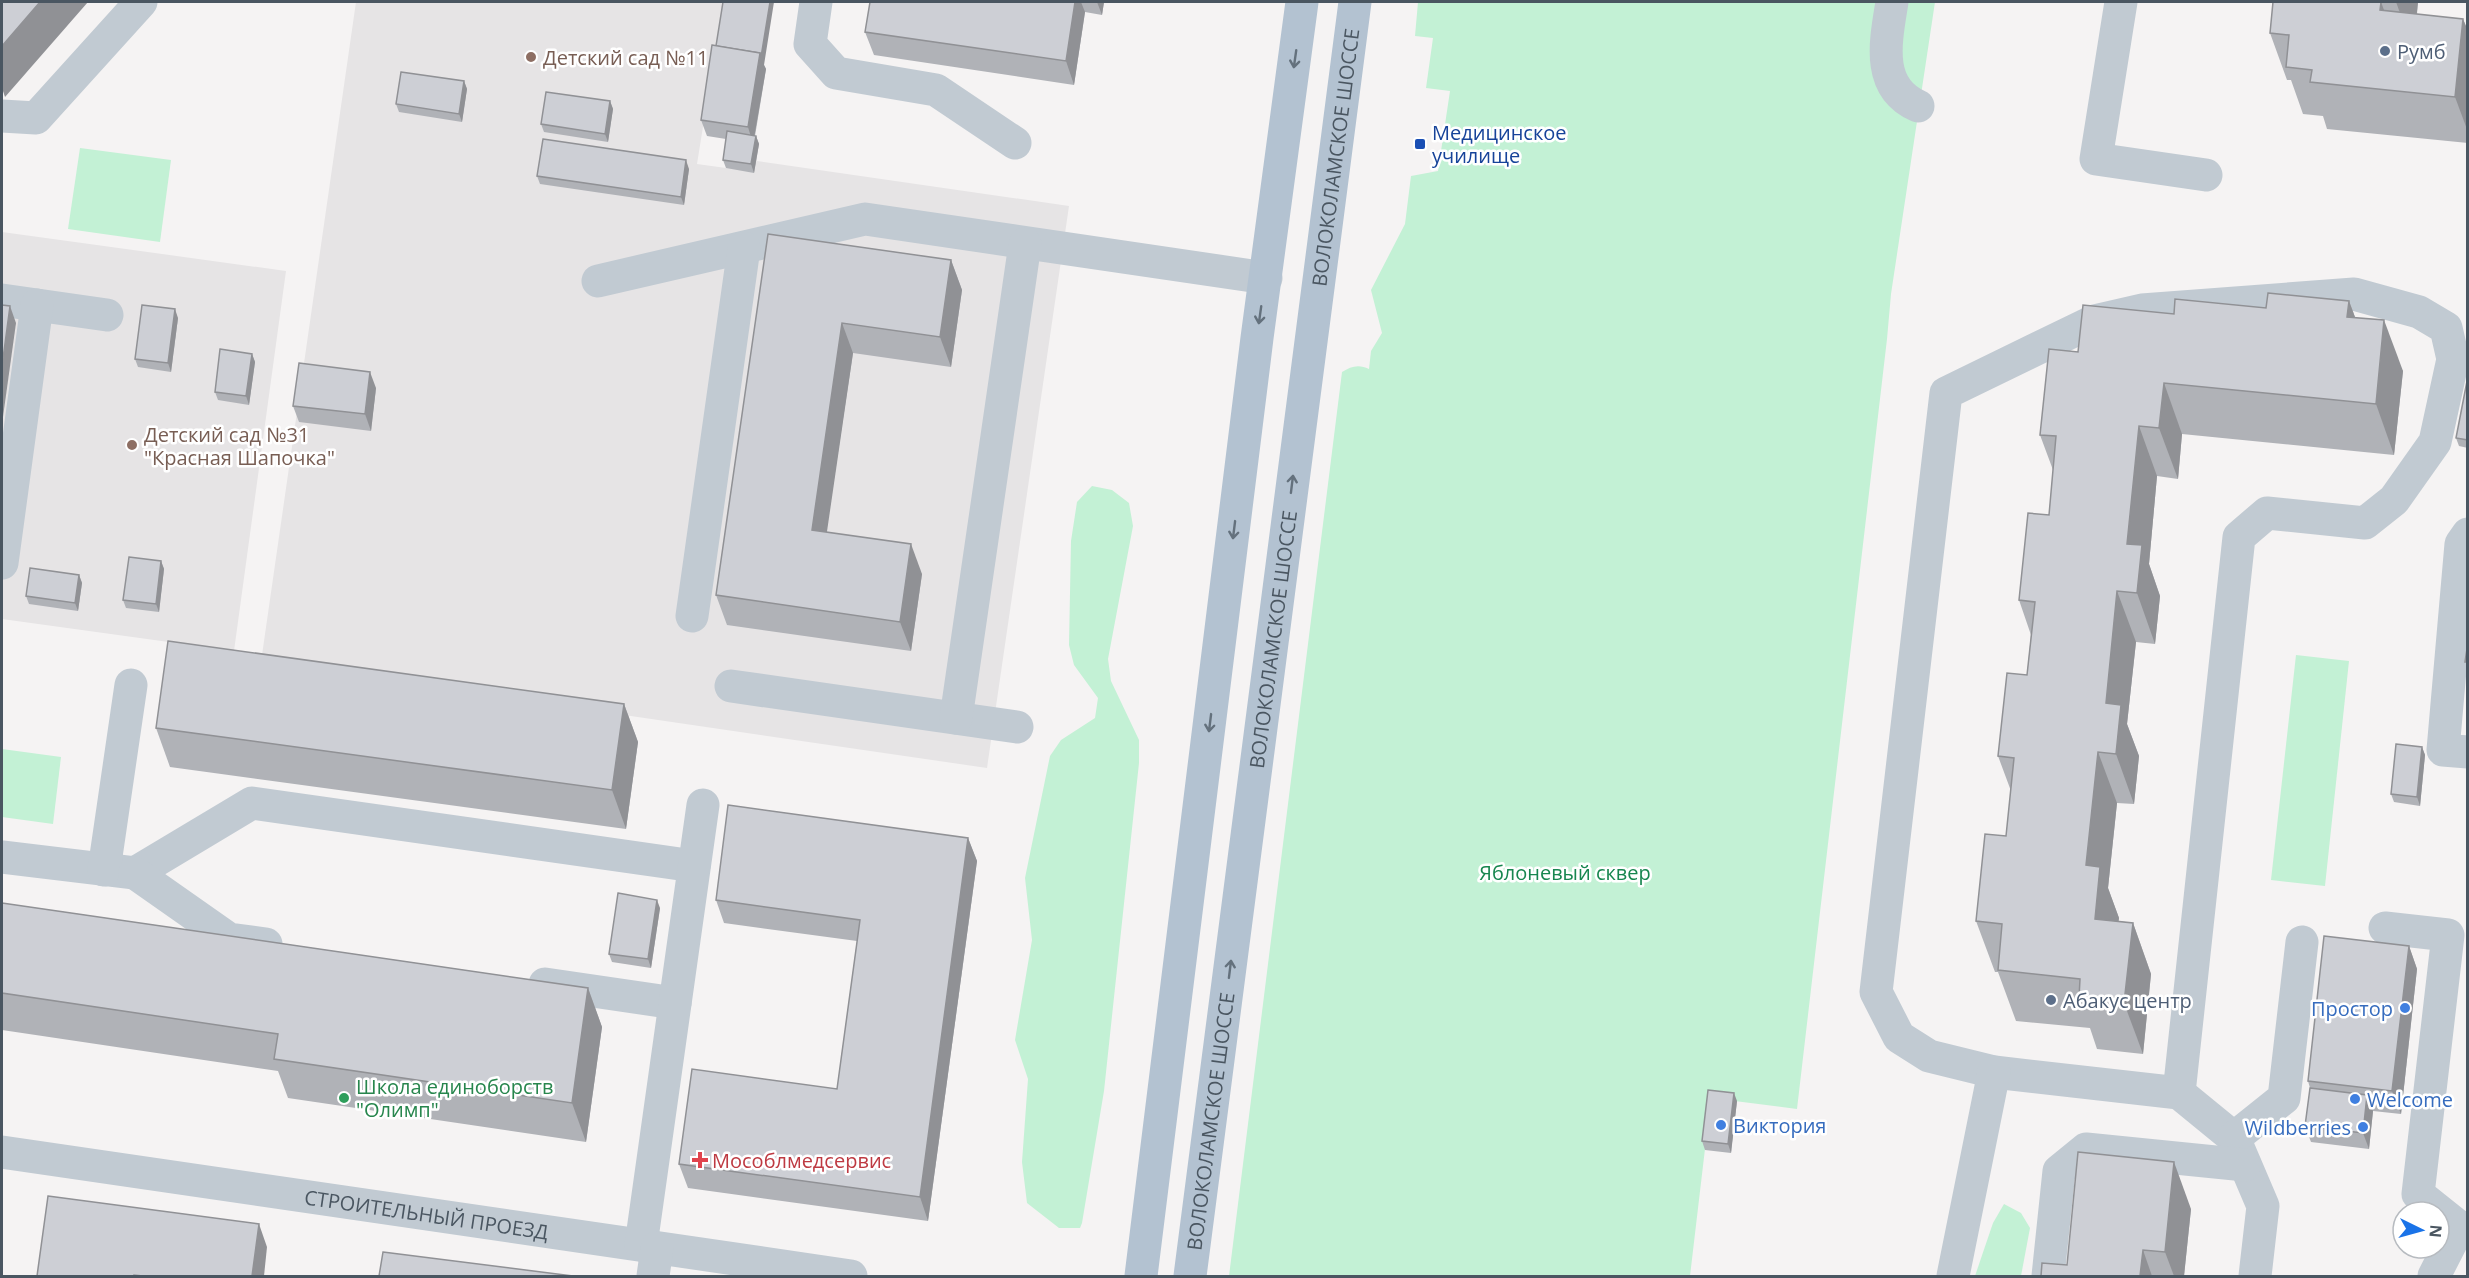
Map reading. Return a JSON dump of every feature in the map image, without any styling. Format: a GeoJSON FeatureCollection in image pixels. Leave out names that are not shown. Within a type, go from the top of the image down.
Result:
{"type":"FeatureCollection","features":[{"type":"Feature","properties":{"kind":"main road"},"geometry":{"type":"LineString","coordinates":[[1142,1276],[1302,2]]}},
{"type":"Feature","properties":{"kind":"main road","name":"ВОЛОКОЛАМСКОЕ ШОССЕ"},"geometry":{"type":"LineString","coordinates":[[1190,1276],[1355,2]]}},
{"type":"Feature","properties":{"kind":"street"},"geometry":{"type":"LineString","coordinates":[[2,116],[36,118],[141,2]]}},
{"type":"Feature","properties":{"kind":"street"},"geometry":{"type":"LineString","coordinates":[[816,2],[810,44],[836,73],[936,90],[1015,142]]}},
{"type":"Feature","properties":{"kind":"street"},"geometry":{"type":"LineString","coordinates":[[1892,2],[1886,46],[1889,78],[1904,99],[1918,106]]}},
{"type":"Feature","properties":{"kind":"street"},"geometry":{"type":"LineString","coordinates":[[2121,2],[2096,159],[2206,175]]}},
{"type":"Feature","properties":{"kind":"street"},"geometry":{"type":"LineString","coordinates":[[598,281],[865,219],[1266,278]]}},
{"type":"Feature","properties":{"kind":"street"},"geometry":{"type":"LineString","coordinates":[[956,718],[1025,244]]}},
{"type":"Feature","properties":{"kind":"street"},"geometry":{"type":"LineString","coordinates":[[692,616],[744,248]]}},
{"type":"Feature","properties":{"kind":"street"},"geometry":{"type":"LineString","coordinates":[[2179,1093],[2239,537],[2266,513],[2366,523],[2394,500],[2435,442],[2453,359],[2446,328],[2419,312],[2354,294],[2142,310],[2094,321],[1946,393],[1876,992],[1899,1037],[1929,1056],[1994,1072],[2179,1093],[2239,1152],[2263,1206],[2255,1276]]}},
{"type":"Feature","properties":{"kind":"street"},"geometry":{"type":"LineString","coordinates":[[2,300],[107,315]]}},
{"type":"Feature","properties":{"kind":"street"},"geometry":{"type":"LineString","coordinates":[[2,563],[37,305]]}},
{"type":"Feature","properties":{"kind":"street"},"geometry":{"type":"LineString","coordinates":[[2468,534],[2461,544],[2443,750],[2468,752]]}},
{"type":"Feature","properties":{"kind":"street"},"geometry":{"type":"LineString","coordinates":[[120,872],[131,685]]}},
{"type":"Feature","properties":{"kind":"street"},"geometry":{"type":"LineString","coordinates":[[731,686],[1017,727]]}},
{"type":"Feature","properties":{"kind":"street"},"geometry":{"type":"LineString","coordinates":[[120,872],[252,803],[694,866]]}},
{"type":"Feature","properties":{"kind":"street"},"geometry":{"type":"LineString","coordinates":[[650,1256],[675,1003],[703,805]]}},
{"type":"Feature","properties":{"kind":"street"},"geometry":{"type":"LineString","coordinates":[[2,856],[120,872],[229,939],[296,948]]}},
{"type":"Feature","properties":{"kind":"street"},"geometry":{"type":"LineString","coordinates":[[2385,928],[2448,935],[2418,1194],[2463,1227],[2434,1276]]}},
{"type":"Feature","properties":{"kind":"street"},"geometry":{"type":"LineString","coordinates":[[2239,1152],[2284,1098],[2302,942]]}},
{"type":"Feature","properties":{"kind":"street"},"geometry":{"type":"LineString","coordinates":[[514,980],[675,1003]]}},
{"type":"Feature","properties":{"kind":"street"},"geometry":{"type":"LineString","coordinates":[[1953,1276],[1994,1072]]}},
{"type":"Feature","properties":{"kind":"street"},"geometry":{"type":"LineString","coordinates":[[2048,1276],[2059,1171],[2086,1149],[2239,1152]]}},
{"type":"Feature","properties":{"kind":"street","name":"СТРОИТЕЛЬНЫЙ ПРОЕЗД"},"geometry":{"type":"LineString","coordinates":[[2,1152],[650,1256],[851,1276]]}},
{"type":"Feature","properties":{"kind":"shaded area"},"geometry":{"type":"Polygon","coordinates":[[[356,2],[723,2],[697,164],[726,168],[730,139],[757,161],[1069,206],[987,768],[261,662],[356,2]]]}},
{"type":"Feature","properties":{"kind":"shaded area","name":"Детский сад №31 \"Красная Шапочка\""},"geometry":{"type":"Polygon","coordinates":[[[2,232],[286,271],[234,651],[2,619],[2,232]]]}},
{"type":"Feature","properties":{"kind":"green space","name":"Яблоневый сквер"},"geometry":{"type":"Polygon","coordinates":[[[1418,2],[1935,2],[1891,294],[1797,1109],[1711,1098],[1690,1276],[1229,1276],[1342,372],[1355,366],[1369,369],[1371,351],[1382,333],[1371,290],[1405,224],[1411,176],[1438,171],[1450,91],[1426,88],[1433,38],[1415,36],[1418,2]]]}},
{"type":"Feature","properties":{"kind":"green space"},"geometry":{"type":"Polygon","coordinates":[[[80,148],[171,160],[160,242],[68,229],[80,148]]]}},
{"type":"Feature","properties":{"kind":"green space"},"geometry":{"type":"Polygon","coordinates":[[[1092,486],[1112,490],[1129,503],[1133,526],[1108,659],[1111,681],[1139,740],[1139,763],[1104,1091],[1082,1223],[1080,1228],[1059,1228],[1027,1203],[1022,1162],[1028,1079],[1015,1040],[1032,940],[1025,878],[1050,756],[1061,740],[1095,718],[1098,698],[1074,665],[1069,645],[1071,541],[1077,502],[1092,486]]]}},
{"type":"Feature","properties":{"kind":"green space"},"geometry":{"type":"Polygon","coordinates":[[[2296,655],[2349,661],[2325,886],[2271,880],[2296,655]]]}},
{"type":"Feature","properties":{"kind":"green space"},"geometry":{"type":"Polygon","coordinates":[[[2,749],[61,757],[53,824],[2,817],[2,749]]]}},
{"type":"Feature","properties":{"kind":"green space"},"geometry":{"type":"Polygon","coordinates":[[[2004,1204],[2021,1213],[2030,1228],[2021,1276],[1975,1276],[1993,1223],[2004,1204]]]}},
{"type":"Feature","properties":{"kind":"building"},"geometry":{"type":"Polygon","coordinates":[[[2,2],[40,2],[2,46],[2,2]]]}},
{"type":"Feature","properties":{"kind":"building"},"geometry":{"type":"Polygon","coordinates":[[[723,2],[770,2],[761,57],[760,53],[716,46],[723,2]]]}},
{"type":"Feature","properties":{"kind":"building"},"geometry":{"type":"Polygon","coordinates":[[[870,2],[1075,2],[1066,61],[865,32],[870,2]]]}},
{"type":"Feature","properties":{"kind":"building"},"geometry":{"type":"Polygon","coordinates":[[[2273,2],[2381,2],[2380,10],[2463,19],[2455,97],[2310,82],[2312,70],[2286,67],[2289,35],[2270,33],[2273,2]]]}},
{"type":"Feature","properties":{"kind":"building"},"geometry":{"type":"Polygon","coordinates":[[[712,45],[760,53],[748,127],[701,120],[712,45]]]}},
{"type":"Feature","properties":{"kind":"building"},"geometry":{"type":"Polygon","coordinates":[[[401,72],[464,81],[459,114],[396,104],[401,72]]]}},
{"type":"Feature","properties":{"kind":"building"},"geometry":{"type":"Polygon","coordinates":[[[546,92],[610,101],[605,134],[541,124],[546,92]]]}},
{"type":"Feature","properties":{"kind":"building"},"geometry":{"type":"Polygon","coordinates":[[[727,131],[756,136],[751,164],[723,160],[727,131]]]}},
{"type":"Feature","properties":{"kind":"building"},"geometry":{"type":"Polygon","coordinates":[[[543,139],[686,160],[681,197],[537,176],[543,139]]]}},
{"type":"Feature","properties":{"kind":"building"},"geometry":{"type":"Polygon","coordinates":[[[768,234],[951,260],[940,337],[842,323],[812,530],[911,544],[900,622],[716,595],[768,234]]]}},
{"type":"Feature","properties":{"kind":"building"},"geometry":{"type":"Polygon","coordinates":[[[2268,293],[2349,301],[2347,317],[2384,320],[2376,404],[2164,383],[2159,428],[2139,426],[2127,544],[2142,545],[2137,593],[2117,591],[2106,703],[2121,705],[2116,754],[2098,752],[2086,865],[2100,867],[2095,919],[2133,923],[2124,1003],[2079,998],[2080,979],[1998,970],[2002,924],[1976,921],[1985,834],[2006,836],[2014,758],[1998,756],[2007,673],[2027,675],[2035,602],[2019,600],[2028,513],[2049,515],[2056,436],[2040,435],[2049,349],[2078,352],[2083,305],[2174,314],[2175,299],[2266,308],[2268,293]]]}},
{"type":"Feature","properties":{"kind":"building"},"geometry":{"type":"Polygon","coordinates":[[[2,305],[10,306],[2,366],[2,305]]]}},
{"type":"Feature","properties":{"kind":"building"},"geometry":{"type":"Polygon","coordinates":[[[142,305],[175,309],[168,363],[135,359],[142,305]]]}},
{"type":"Feature","properties":{"kind":"building"},"geometry":{"type":"Polygon","coordinates":[[[220,349],[252,354],[246,396],[215,392],[220,349]]]}},
{"type":"Feature","properties":{"kind":"building"},"geometry":{"type":"Polygon","coordinates":[[[299,363],[370,372],[365,414],[293,406],[299,363]]]}},
{"type":"Feature","properties":{"kind":"building"},"geometry":{"type":"Polygon","coordinates":[[[2468,376],[2468,440],[2456,438],[2468,376]]]}},
{"type":"Feature","properties":{"kind":"building"},"geometry":{"type":"Polygon","coordinates":[[[129,557],[161,561],[156,604],[123,600],[129,557]]]}},
{"type":"Feature","properties":{"kind":"building"},"geometry":{"type":"Polygon","coordinates":[[[30,568],[79,575],[75,603],[26,596],[30,568]]]}},
{"type":"Feature","properties":{"kind":"building"},"geometry":{"type":"Polygon","coordinates":[[[168,641],[624,704],[612,790],[156,728],[168,641]]]}},
{"type":"Feature","properties":{"kind":"building"},"geometry":{"type":"Polygon","coordinates":[[[2468,642],[2468,662],[2465,662],[2468,642]]]}},
{"type":"Feature","properties":{"kind":"building"},"geometry":{"type":"Polygon","coordinates":[[[2396,744],[2422,747],[2417,797],[2391,794],[2396,744]]]}},
{"type":"Feature","properties":{"kind":"building"},"geometry":{"type":"Polygon","coordinates":[[[728,805],[968,838],[920,1197],[679,1164],[692,1069],[837,1089],[860,920],[716,900],[728,805]]]}},
{"type":"Feature","properties":{"kind":"building"},"geometry":{"type":"Polygon","coordinates":[[[618,893],[657,900],[648,959],[609,954],[618,893]]]}},
{"type":"Feature","properties":{"kind":"building"},"geometry":{"type":"Polygon","coordinates":[[[2,903],[588,988],[572,1103],[274,1059],[278,1034],[2,993],[2,903]]]}},
{"type":"Feature","properties":{"kind":"building"},"geometry":{"type":"Polygon","coordinates":[[[2324,936],[2409,946],[2392,1091],[2308,1081],[2324,936]]]}},
{"type":"Feature","properties":{"kind":"building"},"geometry":{"type":"Polygon","coordinates":[[[2310,1088],[2367,1095],[2363,1133],[2305,1126],[2310,1088]]]}},
{"type":"Feature","properties":{"kind":"building","name":"Виктория"},"geometry":{"type":"Polygon","coordinates":[[[1708,1090],[1734,1093],[1728,1144],[1702,1141],[1708,1090]]]}},
{"type":"Feature","properties":{"kind":"building"},"geometry":{"type":"Polygon","coordinates":[[[2078,1152],[2174,1162],[2165,1252],[2143,1250],[2140,1276],[2041,1276],[2042,1263],[2067,1265],[2078,1152]]]}},
{"type":"Feature","properties":{"kind":"building"},"geometry":{"type":"Polygon","coordinates":[[[48,1196],[259,1224],[252,1276],[37,1276],[48,1196]]]}},
{"type":"Feature","properties":{"kind":"building"},"geometry":{"type":"Polygon","coordinates":[[[383,1252],[573,1276],[379,1276],[383,1252]]]}},
{"type":"Feature","properties":{"kind":"place","name":"Румб"},"geometry":{"type":"Point","coordinates":[2385,51]}},
{"type":"Feature","properties":{"kind":"place","name":"Детский сад №11"},"geometry":{"type":"Point","coordinates":[531,57]}},
{"type":"Feature","properties":{"kind":"place","name":"Медицинское училище"},"geometry":{"type":"Point","coordinates":[1420,144]}},
{"type":"Feature","properties":{"kind":"place","name":"Детский сад №31 \"Красная Шапочка\""},"geometry":{"type":"Point","coordinates":[132,445]}},
{"type":"Feature","properties":{"kind":"place","name":"Абакус центр"},"geometry":{"type":"Point","coordinates":[2051,1000]}},
{"type":"Feature","properties":{"kind":"place","name":"Простор"},"geometry":{"type":"Point","coordinates":[2405,1008]}},
{"type":"Feature","properties":{"kind":"place","name":"Школа единоборств \"Олимп\""},"geometry":{"type":"Point","coordinates":[344,1098]}},
{"type":"Feature","properties":{"kind":"place","name":"Welcome"},"geometry":{"type":"Point","coordinates":[2355,1099]}},
{"type":"Feature","properties":{"kind":"place","name":"Виктория"},"geometry":{"type":"Point","coordinates":[1721,1125]}},
{"type":"Feature","properties":{"kind":"place","name":"Wildberries"},"geometry":{"type":"Point","coordinates":[2363,1127]}},
{"type":"Feature","properties":{"kind":"place","name":"Мособлмедсервис"},"geometry":{"type":"Point","coordinates":[700,1160]}}]}
